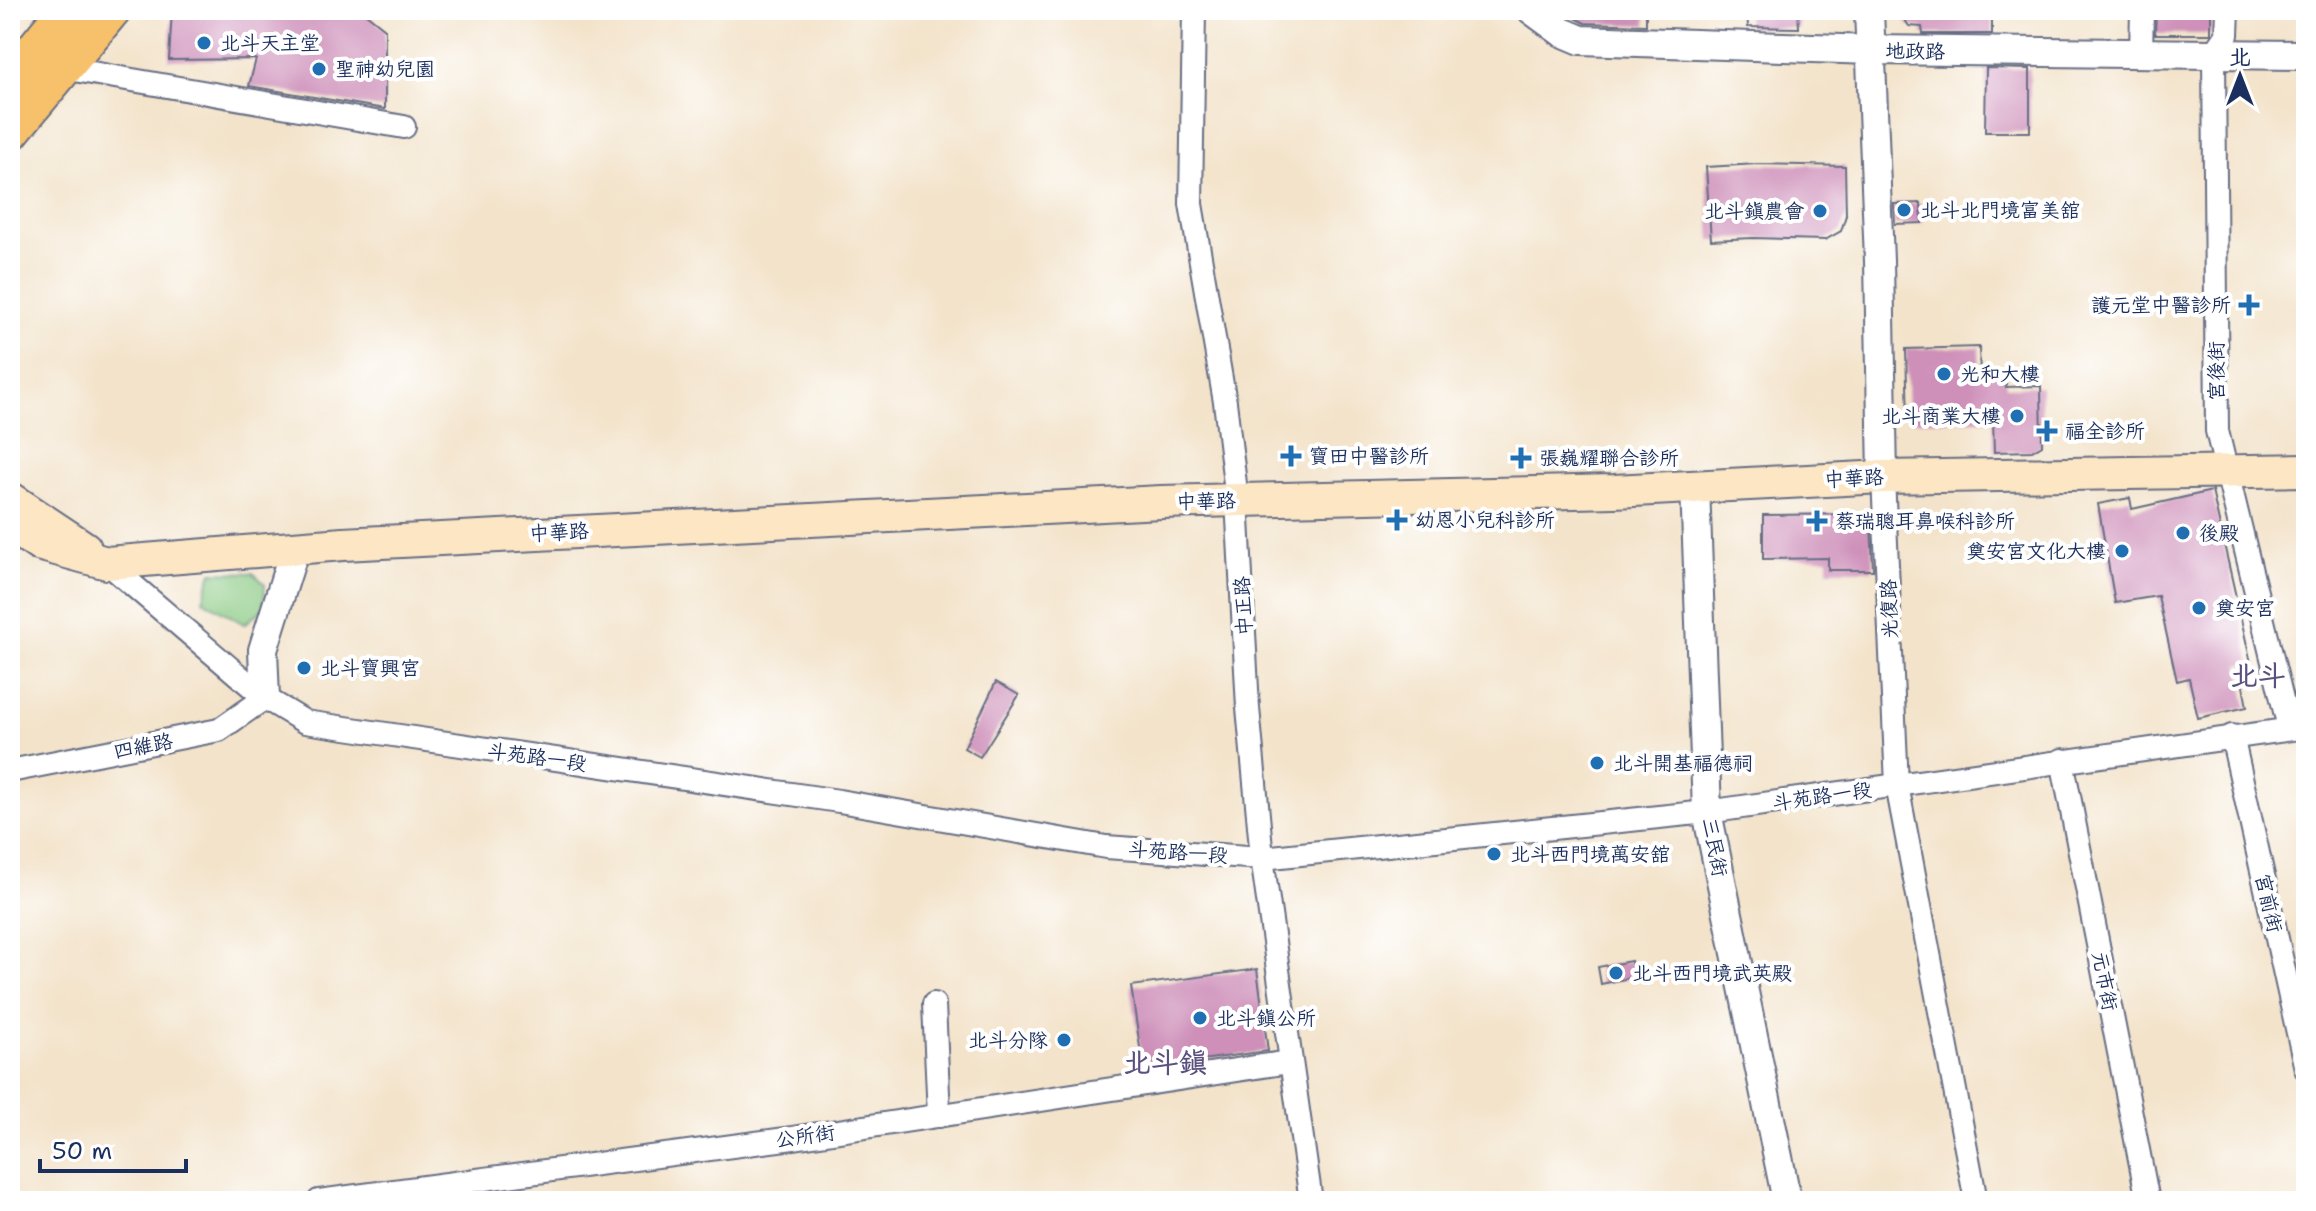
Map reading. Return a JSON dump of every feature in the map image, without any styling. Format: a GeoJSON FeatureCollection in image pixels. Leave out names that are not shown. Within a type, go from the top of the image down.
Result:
{"type":"FeatureCollection","features":[{"type":"Feature","properties":{"kind":"main road"},"geometry":{"type":"LineString","coordinates":[[10,79],[66,10]]}},
{"type":"Feature","properties":{"kind":"main road"},"geometry":{"type":"LineString","coordinates":[[10,133],[112,10]]}},
{"type":"Feature","properties":{"kind":"main road","name":"中華路"},"geometry":{"type":"LineString","coordinates":[[107,563],[295,548],[680,525],[1237,500],[1614,491],[1883,477],[2306,470]]}},
{"type":"Feature","properties":{"kind":"main road","name":"斗苑路一段"},"geometry":{"type":"LineString","coordinates":[[10,498],[107,563]]}},
{"type":"Feature","properties":{"kind":"main road","name":"斗苑路一段"},"geometry":{"type":"LineString","coordinates":[[10,525],[38,544],[107,563]]}},
{"type":"Feature","properties":{"kind":"street","name":"中正路"},"geometry":{"type":"LineString","coordinates":[[1194,10],[1191,204],[1225,402],[1237,500],[1248,708],[1262,858],[1311,1201]]}},
{"type":"Feature","properties":{"kind":"street","name":"地政路"},"geometry":{"type":"LineString","coordinates":[[1532,10],[1562,32],[1581,40],[1871,50],[2306,55]]}},
{"type":"Feature","properties":{"kind":"street","name":"光復路"},"geometry":{"type":"LineString","coordinates":[[1869,10],[1883,477],[1897,785],[1976,1201]]}},
{"type":"Feature","properties":{"kind":"street"},"geometry":{"type":"LineString","coordinates":[[2141,52],[2142,10]]}},
{"type":"Feature","properties":{"kind":"street","name":"宮後街"},"geometry":{"type":"LineString","coordinates":[[2228,10],[2227,35],[2214,54],[2217,431],[2225,472],[2298,727]]}},
{"type":"Feature","properties":{"kind":"street"},"geometry":{"type":"LineString","coordinates":[[63,68],[404,127]]}},
{"type":"Feature","properties":{"kind":"street","name":"三民街"},"geometry":{"type":"LineString","coordinates":[[1695,486],[1707,812],[1787,1201]]}},
{"type":"Feature","properties":{"kind":"street"},"geometry":{"type":"LineString","coordinates":[[265,698],[263,650],[295,548]]}},
{"type":"Feature","properties":{"kind":"street","name":"斗苑路一段"},"geometry":{"type":"LineString","coordinates":[[107,563],[265,698],[305,722],[839,801],[1106,847],[1262,858],[1707,812],[2298,727]]}},
{"type":"Feature","properties":{"kind":"street","name":"四維路"},"geometry":{"type":"LineString","coordinates":[[10,771],[219,730],[265,698]]}},
{"type":"Feature","properties":{"kind":"street","name":"宮前街"},"geometry":{"type":"LineString","coordinates":[[2232,736],[2306,1069]]}},
{"type":"Feature","properties":{"kind":"street","name":"元市街"},"geometry":{"type":"LineString","coordinates":[[2062,760],[2148,1201]]}},
{"type":"Feature","properties":{"kind":"street"},"geometry":{"type":"LineString","coordinates":[[934,1004],[939,1116]]}},
{"type":"Feature","properties":{"kind":"street","name":"公所街"},"geometry":{"type":"LineString","coordinates":[[319,1201],[793,1138],[1289,1062]]}},
{"type":"Feature","properties":{"kind":"green space"},"geometry":{"type":"Polygon","coordinates":[[[212,572],[253,573],[265,584],[264,609],[244,624],[203,600],[212,572]]]}},
{"type":"Feature","properties":{"kind":"building","name":"聖神幼兒園"},"geometry":{"type":"Polygon","coordinates":[[[172,10],[361,10],[385,29],[385,109],[249,86],[256,59],[169,60],[172,10]]]}},
{"type":"Feature","properties":{"kind":"building"},"geometry":{"type":"Polygon","coordinates":[[[1561,10],[1646,10],[1646,25],[1585,23],[1561,10]]]}},
{"type":"Feature","properties":{"kind":"building"},"geometry":{"type":"Polygon","coordinates":[[[1747,10],[1798,10],[1799,28],[1748,27],[1747,10]]]}},
{"type":"Feature","properties":{"kind":"building"},"geometry":{"type":"Polygon","coordinates":[[[1898,10],[1992,10],[1992,34],[1923,34],[1922,27],[1909,26],[1898,10]]]}},
{"type":"Feature","properties":{"kind":"building"},"geometry":{"type":"Polygon","coordinates":[[[2156,10],[2211,10],[2211,34],[2155,34],[2156,10]]]}},
{"type":"Feature","properties":{"kind":"building"},"geometry":{"type":"Polygon","coordinates":[[[1986,68],[2030,69],[2030,132],[1985,132],[1986,68]]]}},
{"type":"Feature","properties":{"kind":"building","name":"北斗鎮農會"},"geometry":{"type":"Polygon","coordinates":[[[1758,164],[1845,166],[1846,215],[1841,231],[1825,240],[1711,240],[1706,167],[1758,164]]]}},
{"type":"Feature","properties":{"kind":"building","name":"北斗北門境富美舘"},"geometry":{"type":"Polygon","coordinates":[[[1921,203],[1922,223],[1895,224],[1894,204],[1921,203]]]}},
{"type":"Feature","properties":{"kind":"building"},"geometry":{"type":"Polygon","coordinates":[[[1979,347],[1980,375],[2006,375],[2006,387],[2041,386],[2042,445],[2032,451],[1994,452],[1993,420],[1908,421],[1906,349],[1979,347]]]}},
{"type":"Feature","properties":{"kind":"building","name":"奠安宮"},"geometry":{"type":"Polygon","coordinates":[[[2212,491],[2251,663],[2239,665],[2247,707],[2198,718],[2189,678],[2177,681],[2158,596],[2115,603],[2098,504],[2130,498],[2132,509],[2212,491]]]}},
{"type":"Feature","properties":{"kind":"building"},"geometry":{"type":"Polygon","coordinates":[[[1857,514],[1871,522],[1873,570],[1828,570],[1828,558],[1763,559],[1763,515],[1857,514]]]}},
{"type":"Feature","properties":{"kind":"building"},"geometry":{"type":"Polygon","coordinates":[[[996,682],[1019,695],[980,757],[964,748],[996,682]]]}},
{"type":"Feature","properties":{"kind":"building","name":"北斗西門境武英殿"},"geometry":{"type":"Polygon","coordinates":[[[1631,961],[1634,977],[1601,984],[1598,967],[1631,961]]]}},
{"type":"Feature","properties":{"kind":"building","name":"北斗鎮公所"},"geometry":{"type":"Polygon","coordinates":[[[1257,969],[1268,1051],[1143,1068],[1131,986],[1257,969]]]}},
{"type":"Feature","properties":{"kind":"place","name":"北斗天主堂"},"geometry":{"type":"Point","coordinates":[204,43]}},
{"type":"Feature","properties":{"kind":"place","name":"聖神幼兒園"},"geometry":{"type":"Point","coordinates":[319,69]}},
{"type":"Feature","properties":{"kind":"place","name":"北斗北門境富美舘"},"geometry":{"type":"Point","coordinates":[1904,210]}},
{"type":"Feature","properties":{"kind":"place","name":"北斗鎮農會"},"geometry":{"type":"Point","coordinates":[1820,211]}},
{"type":"Feature","properties":{"kind":"place","name":"護元堂中醫診所"},"geometry":{"type":"Point","coordinates":[2249,305]}},
{"type":"Feature","properties":{"kind":"place","name":"光和大樓"},"geometry":{"type":"Point","coordinates":[1944,374]}},
{"type":"Feature","properties":{"kind":"place","name":"北斗商業大樓"},"geometry":{"type":"Point","coordinates":[2017,416]}},
{"type":"Feature","properties":{"kind":"place","name":"福全診所"},"geometry":{"type":"Point","coordinates":[2047,431]}},
{"type":"Feature","properties":{"kind":"place","name":"寶田中醫診所"},"geometry":{"type":"Point","coordinates":[1291,456]}},
{"type":"Feature","properties":{"kind":"place","name":"張巍耀聯合診所"},"geometry":{"type":"Point","coordinates":[1521,458]}},
{"type":"Feature","properties":{"kind":"place","name":"幼恩小兒科診所"},"geometry":{"type":"Point","coordinates":[1397,520]}},
{"type":"Feature","properties":{"kind":"place","name":"蔡瑞聰耳鼻喉科診所"},"geometry":{"type":"Point","coordinates":[1817,521]}},
{"type":"Feature","properties":{"kind":"place","name":"後殿"},"geometry":{"type":"Point","coordinates":[2183,533]}},
{"type":"Feature","properties":{"kind":"place","name":"奠安宮文化大樓"},"geometry":{"type":"Point","coordinates":[2122,551]}},
{"type":"Feature","properties":{"kind":"place","name":"奠安宮"},"geometry":{"type":"Point","coordinates":[2199,608]}},
{"type":"Feature","properties":{"kind":"place","name":"北斗寶興宮"},"geometry":{"type":"Point","coordinates":[304,668]}},
{"type":"Feature","properties":{"kind":"place","name":"北斗開基福德祠"},"geometry":{"type":"Point","coordinates":[1597,763]}},
{"type":"Feature","properties":{"kind":"place","name":"北斗西門境萬安舘"},"geometry":{"type":"Point","coordinates":[1494,854]}},
{"type":"Feature","properties":{"kind":"place","name":"北斗西門境武英殿"},"geometry":{"type":"Point","coordinates":[1616,973]}},
{"type":"Feature","properties":{"kind":"place","name":"北斗鎮公所"},"geometry":{"type":"Point","coordinates":[1200,1018]}},
{"type":"Feature","properties":{"kind":"place","name":"北斗分隊"},"geometry":{"type":"Point","coordinates":[1064,1040]}},
{"type":"Feature","properties":{"kind":"district","name":"北斗"},"geometry":{"type":"Point","coordinates":[2258,675]}},
{"type":"Feature","properties":{"kind":"district","name":"北斗鎮"},"geometry":{"type":"Point","coordinates":[1165,1062]}}]}
